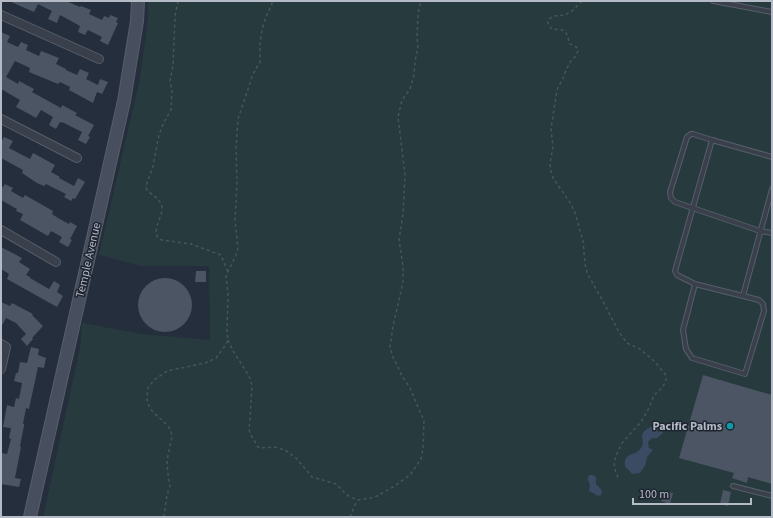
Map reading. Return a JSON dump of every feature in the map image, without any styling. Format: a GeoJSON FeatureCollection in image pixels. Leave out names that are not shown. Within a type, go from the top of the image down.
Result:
{"type":"FeatureCollection","features":[{"type":"Feature","properties":{"kind":"main road","name":"Temple Avenue"},"geometry":{"type":"LineString","coordinates":[[30,517],[124,101],[137,21],[138,1]]}},
{"type":"Feature","properties":{"kind":"street"},"geometry":{"type":"LineString","coordinates":[[1,15],[99,59]]}},
{"type":"Feature","properties":{"kind":"street"},"geometry":{"type":"LineString","coordinates":[[1,119],[77,158]]}},
{"type":"Feature","properties":{"kind":"street"},"geometry":{"type":"LineString","coordinates":[[1,230],[56,262]]}},
{"type":"Feature","properties":{"kind":"street"},"geometry":{"type":"LineString","coordinates":[[1,369],[4,346]]}},
{"type":"Feature","properties":{"kind":"lane"},"geometry":{"type":"LineString","coordinates":[[713,1],[772,12]]}},
{"type":"Feature","properties":{"kind":"lane"},"geometry":{"type":"LineString","coordinates":[[772,157],[691,134],[688,137],[670,192],[671,198],[675,202],[772,234]]}},
{"type":"Feature","properties":{"kind":"lane"},"geometry":{"type":"LineString","coordinates":[[695,284],[682,330],[686,349],[692,358],[745,374],[764,311],[763,304],[760,300],[695,284],[677,275],[675,271],[712,140]]}},
{"type":"Feature","properties":{"kind":"lane"},"geometry":{"type":"LineString","coordinates":[[743,296],[772,189]]}},
{"type":"Feature","properties":{"kind":"lane"},"geometry":{"type":"LineString","coordinates":[[733,486],[772,496]]}},
{"type":"Feature","properties":{"kind":"path"},"geometry":{"type":"LineString","coordinates":[[178,1],[170,81],[172,98],[171,110],[159,135],[153,166],[146,188],[159,200],[162,207],[156,229],[158,239],[191,244],[218,254],[221,256],[228,272]]}},
{"type":"Feature","properties":{"kind":"path"},"geometry":{"type":"LineString","coordinates":[[273,1],[262,30],[260,62],[253,74],[238,120],[235,221],[238,248],[236,256],[226,276],[228,294],[228,340],[235,355],[251,380],[252,390],[249,430],[250,435],[258,447],[274,447],[285,450],[296,458],[312,477],[336,484],[347,495],[357,500],[377,496],[410,475],[421,459],[423,449],[424,421],[410,388],[402,376],[393,357],[390,347],[403,282],[403,266],[399,240],[403,214],[405,175],[398,117],[402,100],[410,89],[414,75],[418,48],[418,14],[421,1]]}},
{"type":"Feature","properties":{"kind":"path"},"geometry":{"type":"LineString","coordinates":[[582,1],[572,11],[565,15],[553,16],[548,20],[548,25],[552,29],[566,32],[570,44],[574,45],[578,49],[557,90],[551,129],[553,146],[550,171],[553,178],[571,204],[583,241],[587,273],[619,332],[627,343],[640,349],[654,361],[666,375],[666,381],[662,388],[654,395],[641,422],[622,443],[618,451],[614,462],[619,480]]}},
{"type":"Feature","properties":{"kind":"path"},"geometry":{"type":"LineString","coordinates":[[164,517],[167,495],[170,486],[167,463],[172,437],[168,426],[152,411],[148,404],[148,388],[154,380],[167,371],[208,362],[216,358],[228,340]]}},
{"type":"Feature","properties":{"kind":"path"},"geometry":{"type":"LineString","coordinates":[[350,517],[357,500]]}},
{"type":"Feature","properties":{"kind":"shaded area"},"geometry":{"type":"Polygon","coordinates":[[[148,1],[772,1],[772,517],[43,517],[80,348],[82,323],[142,334],[210,340],[209,266],[141,266],[99,255],[140,78],[148,18],[148,1]]]}},
{"type":"Feature","properties":{"kind":"water"},"geometry":{"type":"Polygon","coordinates":[[[651,427],[657,427],[658,432],[663,431],[663,433],[657,438],[652,438],[648,442],[649,448],[653,450],[647,457],[645,466],[640,473],[632,474],[625,466],[626,458],[639,451],[643,442],[642,435],[651,427]]]}},
{"type":"Feature","properties":{"kind":"water"},"geometry":{"type":"Polygon","coordinates":[[[590,475],[596,477],[596,484],[602,490],[601,495],[598,496],[589,491],[590,485],[588,477],[590,475]]]}},
{"type":"Feature","properties":{"kind":"building"},"geometry":{"type":"Polygon","coordinates":[[[9,1],[66,1],[91,10],[89,14],[102,20],[104,16],[109,18],[110,15],[118,18],[116,22],[118,23],[108,45],[100,41],[102,37],[88,30],[85,35],[78,32],[80,26],[60,15],[57,23],[48,19],[52,11],[38,4],[34,12],[9,1]]]}},
{"type":"Feature","properties":{"kind":"building"},"geometry":{"type":"Polygon","coordinates":[[[1,32],[10,36],[7,42],[18,47],[21,42],[28,45],[26,50],[39,56],[41,51],[59,58],[56,64],[66,70],[77,75],[80,69],[89,73],[86,79],[98,85],[100,79],[108,82],[102,94],[97,92],[93,103],[69,90],[70,87],[60,82],[58,84],[29,72],[30,68],[15,61],[6,77],[18,84],[19,81],[34,89],[32,92],[61,108],[62,105],[77,113],[75,115],[94,125],[88,136],[90,137],[86,144],[78,140],[82,132],[62,122],[60,122],[56,129],[49,125],[53,117],[41,110],[36,118],[16,107],[20,100],[1,89],[1,32]]]}},
{"type":"Feature","properties":{"kind":"building"},"geometry":{"type":"Polygon","coordinates":[[[4,137],[13,141],[9,148],[30,159],[33,153],[55,165],[51,172],[60,177],[59,178],[74,186],[78,178],[85,182],[75,199],[73,198],[71,201],[64,197],[66,194],[46,184],[44,186],[37,183],[22,173],[23,170],[1,158],[1,142],[4,137]]]}},
{"type":"Feature","properties":{"kind":"building"},"geometry":{"type":"Polygon","coordinates":[[[5,184],[13,188],[11,191],[23,198],[25,195],[53,211],[52,214],[58,218],[69,224],[70,222],[77,226],[70,239],[72,240],[68,247],[59,242],[62,237],[51,231],[48,236],[20,220],[23,214],[16,211],[17,209],[1,200],[1,186],[3,187],[5,184]]]}},
{"type":"Feature","properties":{"kind":"building"},"geometry":{"type":"Polygon","coordinates":[[[1,247],[22,258],[19,262],[30,269],[26,275],[30,278],[49,289],[54,281],[60,285],[57,292],[63,296],[57,307],[7,279],[9,274],[1,269],[1,247]]]}},
{"type":"Feature","properties":{"kind":"building"},"geometry":{"type":"Polygon","coordinates":[[[196,271],[206,271],[206,282],[195,282],[196,271]]]}},
{"type":"Feature","properties":{"kind":"building"},"geometry":{"type":"Polygon","coordinates":[[[160,278],[170,278],[180,282],[188,290],[192,300],[192,310],[188,320],[180,328],[170,332],[160,332],[150,328],[142,320],[138,310],[138,300],[142,290],[150,282],[160,278]]]}},
{"type":"Feature","properties":{"kind":"building"},"geometry":{"type":"Polygon","coordinates":[[[1,302],[10,306],[12,303],[33,314],[32,315],[43,326],[27,346],[21,339],[26,334],[16,323],[6,318],[1,327],[1,302]]]}},
{"type":"Feature","properties":{"kind":"building"},"geometry":{"type":"Polygon","coordinates":[[[31,347],[39,349],[38,355],[46,358],[44,368],[38,367],[29,409],[26,408],[15,478],[21,479],[19,487],[1,484],[1,453],[7,454],[11,439],[9,438],[11,428],[3,427],[7,405],[14,407],[16,398],[19,399],[22,383],[14,381],[16,373],[18,373],[20,362],[27,363],[31,347]]]}},
{"type":"Feature","properties":{"kind":"building","name":"Pacific Palms"},"geometry":{"type":"Polygon","coordinates":[[[703,375],[772,395],[772,484],[748,477],[747,483],[732,478],[734,473],[679,458],[703,375]]]}},
{"type":"Feature","properties":{"kind":"building"},"geometry":{"type":"Polygon","coordinates":[[[723,490],[731,492],[728,506],[720,504],[723,490]]]}},
{"type":"Feature","properties":{"kind":"building"},"geometry":{"type":"Polygon","coordinates":[[[667,492],[673,493],[670,504],[661,501],[663,494],[667,492]]]}},
{"type":"Feature","properties":{"kind":"place","name":"Pacific Palms"},"geometry":{"type":"Point","coordinates":[730,426]}}]}
